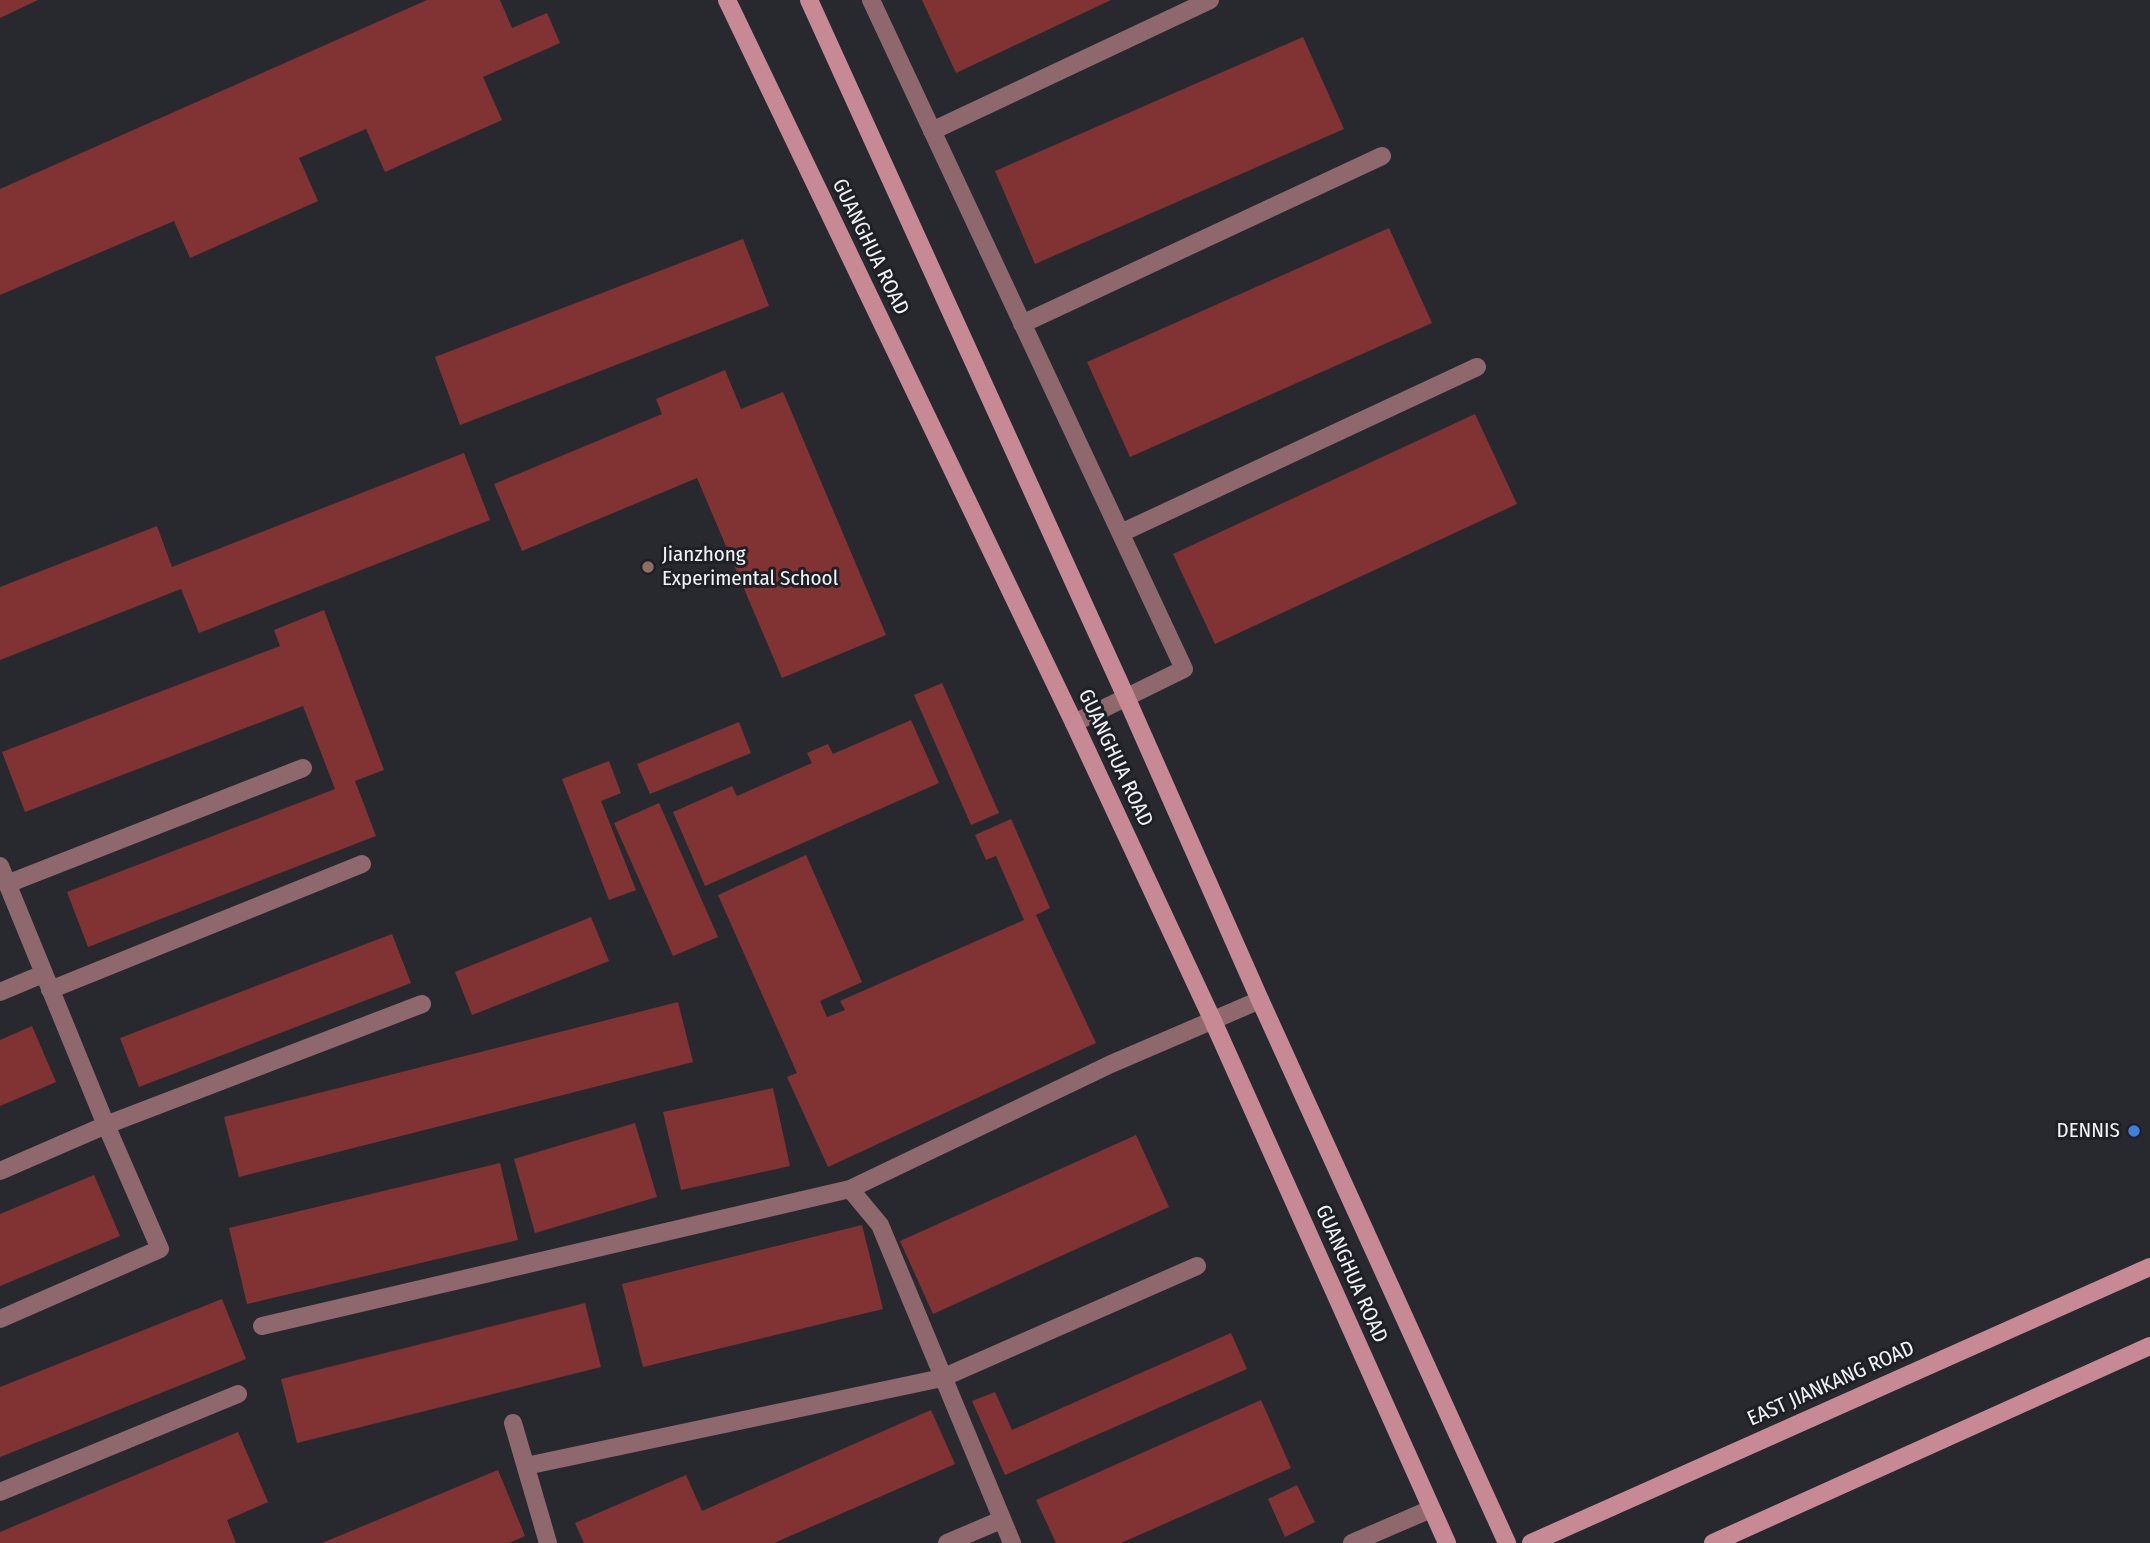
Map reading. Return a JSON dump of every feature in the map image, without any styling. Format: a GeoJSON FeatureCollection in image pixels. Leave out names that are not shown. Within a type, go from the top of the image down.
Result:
{"type":"FeatureCollection","features":[{"type":"Feature","properties":{"kind":"main road","name":"GUANGHUA ROAD"},"geometry":{"type":"LineString","coordinates":[[727,0],[1074,723],[1213,1021],[1447,1543]]}},
{"type":"Feature","properties":{"kind":"main road","name":"GUANGHUA ROAD"},"geometry":{"type":"LineString","coordinates":[[809,0],[1507,1543]]}},
{"type":"Feature","properties":{"kind":"main road","name":"EAST JIANKANG ROAD"},"geometry":{"type":"LineString","coordinates":[[1531,1543],[2150,1267]]}},
{"type":"Feature","properties":{"kind":"main road"},"geometry":{"type":"LineString","coordinates":[[1713,1543],[2150,1346]]}},
{"type":"Feature","properties":{"kind":"lane"},"geometry":{"type":"LineString","coordinates":[[871,0],[1184,669],[1074,723]]}},
{"type":"Feature","properties":{"kind":"lane"},"geometry":{"type":"LineString","coordinates":[[932,131],[1210,0]]}},
{"type":"Feature","properties":{"kind":"lane"},"geometry":{"type":"LineString","coordinates":[[1022,324],[1382,156]]}},
{"type":"Feature","properties":{"kind":"lane"},"geometry":{"type":"LineString","coordinates":[[1121,533],[1478,367]]}},
{"type":"Feature","properties":{"kind":"lane"},"geometry":{"type":"LineString","coordinates":[[7,884],[303,768]]}},
{"type":"Feature","properties":{"kind":"lane"},"geometry":{"type":"LineString","coordinates":[[0,992],[47,982],[362,864]]}},
{"type":"Feature","properties":{"kind":"lane"},"geometry":{"type":"LineString","coordinates":[[0,866],[160,1249],[0,1319]]}},
{"type":"Feature","properties":{"kind":"lane"},"geometry":{"type":"LineString","coordinates":[[262,1326],[850,1189],[1111,1063],[1260,1000]]}},
{"type":"Feature","properties":{"kind":"lane"},"geometry":{"type":"LineString","coordinates":[[0,1171],[106,1125],[422,1004]]}},
{"type":"Feature","properties":{"kind":"lane"},"geometry":{"type":"LineString","coordinates":[[850,1189],[880,1226],[1012,1543]]}},
{"type":"Feature","properties":{"kind":"lane"},"geometry":{"type":"LineString","coordinates":[[526,1466],[942,1378],[1197,1266]]}},
{"type":"Feature","properties":{"kind":"lane"},"geometry":{"type":"LineString","coordinates":[[0,1492],[238,1394]]}},
{"type":"Feature","properties":{"kind":"lane"},"geometry":{"type":"LineString","coordinates":[[513,1423],[548,1543]]}},
{"type":"Feature","properties":{"kind":"lane"},"geometry":{"type":"LineString","coordinates":[[1352,1543],[1431,1508]]}},
{"type":"Feature","properties":{"kind":"lane"},"geometry":{"type":"LineString","coordinates":[[947,1543],[1001,1520]]}},
{"type":"Feature","properties":{"kind":"building"},"geometry":{"type":"Polygon","coordinates":[[[0,0],[38,0],[0,18],[0,0]]]}},
{"type":"Feature","properties":{"kind":"building"},"geometry":{"type":"Polygon","coordinates":[[[427,0],[500,0],[512,28],[547,13],[560,43],[483,77],[502,120],[385,172],[366,129],[299,158],[318,201],[190,258],[174,221],[0,295],[0,189],[427,0]]]}},
{"type":"Feature","properties":{"kind":"building"},"geometry":{"type":"Polygon","coordinates":[[[922,0],[1111,0],[956,73],[922,0]]]}},
{"type":"Feature","properties":{"kind":"building"},"geometry":{"type":"Polygon","coordinates":[[[1303,37],[1344,129],[1035,264],[995,171],[1303,37]]]}},
{"type":"Feature","properties":{"kind":"building"},"geometry":{"type":"Polygon","coordinates":[[[1389,228],[1432,323],[1130,457],[1087,362],[1389,228]]]}},
{"type":"Feature","properties":{"kind":"building"},"geometry":{"type":"Polygon","coordinates":[[[743,239],[769,306],[460,425],[435,357],[743,239]]]}},
{"type":"Feature","properties":{"kind":"building"},"geometry":{"type":"Polygon","coordinates":[[[725,370],[741,409],[783,392],[886,635],[782,678],[697,478],[522,551],[494,484],[662,414],[656,399],[725,370]]]}},
{"type":"Feature","properties":{"kind":"building"},"geometry":{"type":"Polygon","coordinates":[[[1475,414],[1517,504],[1215,644],[1173,554],[1475,414]]]}},
{"type":"Feature","properties":{"kind":"building"},"geometry":{"type":"Polygon","coordinates":[[[464,453],[490,520],[199,633],[181,589],[0,660],[0,587],[157,526],[172,567],[464,453]]]}},
{"type":"Feature","properties":{"kind":"building"},"geometry":{"type":"Polygon","coordinates":[[[324,610],[384,770],[355,781],[376,836],[88,947],[67,892],[335,789],[303,706],[25,812],[2,752],[280,646],[274,630],[324,610]]]}},
{"type":"Feature","properties":{"kind":"building"},"geometry":{"type":"Polygon","coordinates":[[[942,683],[999,813],[971,825],[914,695],[942,683]]]}},
{"type":"Feature","properties":{"kind":"building"},"geometry":{"type":"Polygon","coordinates":[[[911,720],[939,783],[705,886],[673,812],[732,786],[737,796],[812,763],[807,753],[828,744],[833,754],[911,720]]]}},
{"type":"Feature","properties":{"kind":"building"},"geometry":{"type":"Polygon","coordinates":[[[739,722],[751,753],[650,794],[637,764],[739,722]]]}},
{"type":"Feature","properties":{"kind":"building"},"geometry":{"type":"Polygon","coordinates":[[[609,761],[621,793],[601,801],[636,890],[609,900],[562,779],[609,761]]]}},
{"type":"Feature","properties":{"kind":"building"},"geometry":{"type":"Polygon","coordinates":[[[659,803],[718,937],[673,956],[614,823],[659,803]]]}},
{"type":"Feature","properties":{"kind":"building"},"geometry":{"type":"Polygon","coordinates":[[[1011,819],[1050,908],[1036,915],[1096,1043],[828,1167],[787,1077],[797,1073],[718,895],[806,855],[862,982],[820,1001],[827,1017],[845,1010],[840,1001],[1024,920],[996,856],[986,860],[975,835],[1011,819]]]}},
{"type":"Feature","properties":{"kind":"building"},"geometry":{"type":"Polygon","coordinates":[[[591,917],[609,961],[472,1015],[455,972],[591,917]]]}},
{"type":"Feature","properties":{"kind":"building"},"geometry":{"type":"Polygon","coordinates":[[[392,934],[411,983],[139,1087],[120,1038],[392,934]]]}},
{"type":"Feature","properties":{"kind":"building"},"geometry":{"type":"Polygon","coordinates":[[[678,1002],[693,1062],[239,1177],[224,1117],[678,1002]]]}},
{"type":"Feature","properties":{"kind":"building"},"geometry":{"type":"Polygon","coordinates":[[[32,1026],[56,1082],[0,1106],[0,1040],[32,1026]]]}},
{"type":"Feature","properties":{"kind":"building"},"geometry":{"type":"Polygon","coordinates":[[[773,1088],[790,1166],[681,1190],[663,1112],[773,1088]]]}},
{"type":"Feature","properties":{"kind":"building"},"geometry":{"type":"Polygon","coordinates":[[[635,1123],[657,1197],[535,1233],[514,1159],[635,1123]]]}},
{"type":"Feature","properties":{"kind":"building"},"geometry":{"type":"Polygon","coordinates":[[[1136,1135],[1169,1207],[933,1314],[900,1241],[1136,1135]]]}},
{"type":"Feature","properties":{"kind":"building"},"geometry":{"type":"Polygon","coordinates":[[[500,1163],[518,1240],[247,1304],[229,1228],[500,1163]]]}},
{"type":"Feature","properties":{"kind":"building"},"geometry":{"type":"Polygon","coordinates":[[[94,1175],[120,1236],[0,1286],[0,1214],[94,1175]]]}},
{"type":"Feature","properties":{"kind":"building"},"geometry":{"type":"Polygon","coordinates":[[[862,1225],[883,1309],[643,1367],[622,1284],[862,1225]]]}},
{"type":"Feature","properties":{"kind":"building"},"geometry":{"type":"Polygon","coordinates":[[[222,1299],[246,1359],[0,1457],[0,1387],[222,1299]]]}},
{"type":"Feature","properties":{"kind":"building"},"geometry":{"type":"Polygon","coordinates":[[[585,1303],[601,1367],[297,1443],[281,1379],[585,1303]]]}},
{"type":"Feature","properties":{"kind":"building"},"geometry":{"type":"Polygon","coordinates":[[[1231,1333],[1247,1369],[1005,1475],[972,1401],[995,1392],[1012,1430],[1231,1333]]]}},
{"type":"Feature","properties":{"kind":"building"},"geometry":{"type":"Polygon","coordinates":[[[1261,1400],[1291,1468],[1121,1543],[1056,1543],[1036,1500],[1261,1400]]]}},
{"type":"Feature","properties":{"kind":"building"},"geometry":{"type":"Polygon","coordinates":[[[931,1410],[955,1464],[774,1543],[584,1543],[575,1523],[686,1475],[702,1511],[931,1410]]]}},
{"type":"Feature","properties":{"kind":"building"},"geometry":{"type":"Polygon","coordinates":[[[238,1432],[268,1502],[227,1520],[236,1543],[0,1543],[0,1532],[238,1432]]]}},
{"type":"Feature","properties":{"kind":"building"},"geometry":{"type":"Polygon","coordinates":[[[498,1470],[525,1536],[509,1543],[322,1543],[498,1470]]]}},
{"type":"Feature","properties":{"kind":"building"},"geometry":{"type":"Polygon","coordinates":[[[1297,1485],[1315,1522],[1285,1537],[1268,1499],[1297,1485]]]}},
{"type":"Feature","properties":{"kind":"place","name":"Jianzhong Experimental School"},"geometry":{"type":"Point","coordinates":[648,567]}},
{"type":"Feature","properties":{"kind":"place","name":"DENNIS"},"geometry":{"type":"Point","coordinates":[2134,1131]}}]}
